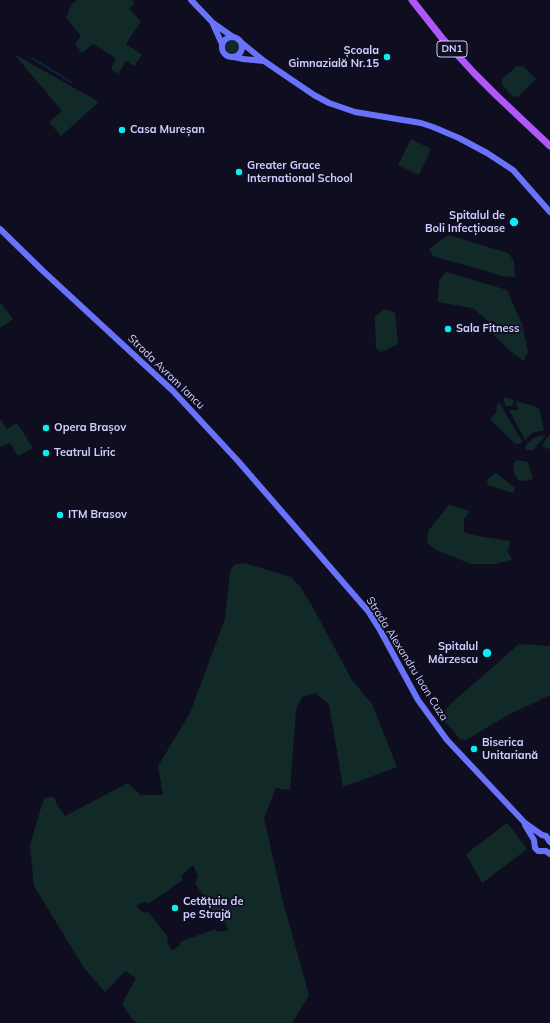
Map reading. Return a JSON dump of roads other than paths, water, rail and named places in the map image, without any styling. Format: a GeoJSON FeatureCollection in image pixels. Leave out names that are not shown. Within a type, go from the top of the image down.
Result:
{"type":"FeatureCollection","features":[{"type":"Feature","properties":{"kind":"main road","name":"DN1"},"geometry":{"type":"LineString","coordinates":[[412,0],[442,38],[469,67],[550,146]]}},
{"type":"Feature","properties":{"kind":"street"},"geometry":{"type":"LineString","coordinates":[[191,0],[213,23],[238,39],[264,61],[330,103],[356,112],[421,123],[444,131],[502,161],[513,170],[550,212]]}},
{"type":"Feature","properties":{"kind":"street"},"geometry":{"type":"LineString","coordinates":[[213,23],[226,54],[243,59],[264,61]]}},
{"type":"Feature","properties":{"kind":"street"},"geometry":{"type":"LineString","coordinates":[[222,47],[225,40],[233,37]]}},
{"type":"Feature","properties":{"kind":"street"},"geometry":{"type":"LineString","coordinates":[[234,57],[242,51],[242,43]]}},
{"type":"Feature","properties":{"kind":"street","name":"Strada Avram Iancu"},"geometry":{"type":"LineString","coordinates":[[0,229],[179,397],[238,461],[307,540]]}},
{"type":"Feature","properties":{"kind":"street","name":"Strada Alexandru Ioan Cuza"},"geometry":{"type":"LineString","coordinates":[[307,540],[371,615],[418,700],[447,740],[525,823],[542,835],[546,836],[550,842]]}},
{"type":"Feature","properties":{"kind":"street","name":"Strada Alexandru Ioan Cuza"},"geometry":{"type":"LineString","coordinates":[[525,823],[534,840],[536,850],[540,852],[548,852],[550,846]]}},
{"type":"Feature","properties":{"kind":"street"},"geometry":{"type":"LineString","coordinates":[[534,840],[542,835]]}},
{"type":"Feature","properties":{"kind":"waterway"},"geometry":{"type":"LineString","coordinates":[[32,58],[71,82]]}},
{"type":"Feature","properties":{"kind":"place","name":"Școala Gimnazială Nr.15"},"geometry":{"type":"Point","coordinates":[387,57]}},
{"type":"Feature","properties":{"kind":"place","name":"Casa Mureșan"},"geometry":{"type":"Point","coordinates":[122,130]}},
{"type":"Feature","properties":{"kind":"place","name":"Greater Grace International School"},"geometry":{"type":"Point","coordinates":[239,172]}},
{"type":"Feature","properties":{"kind":"place","name":"Spitalul de Boli Infecțioase"},"geometry":{"type":"Point","coordinates":[514,222]}},
{"type":"Feature","properties":{"kind":"place","name":"Sala Fitness"},"geometry":{"type":"Point","coordinates":[448,329]}},
{"type":"Feature","properties":{"kind":"place","name":"Opera Brașov"},"geometry":{"type":"Point","coordinates":[46,428]}},
{"type":"Feature","properties":{"kind":"place","name":"Teatrul Liric"},"geometry":{"type":"Point","coordinates":[46,453]}},
{"type":"Feature","properties":{"kind":"place","name":"ITM Brasov"},"geometry":{"type":"Point","coordinates":[60,515]}},
{"type":"Feature","properties":{"kind":"place","name":"Spitalul Mârzescu"},"geometry":{"type":"Point","coordinates":[487,653]}},
{"type":"Feature","properties":{"kind":"place","name":"Biserica Unitariană"},"geometry":{"type":"Point","coordinates":[474,749]}},
{"type":"Feature","properties":{"kind":"place","name":"Cetățuia de pe Strajă"},"geometry":{"type":"Point","coordinates":[175,908]}}]}
